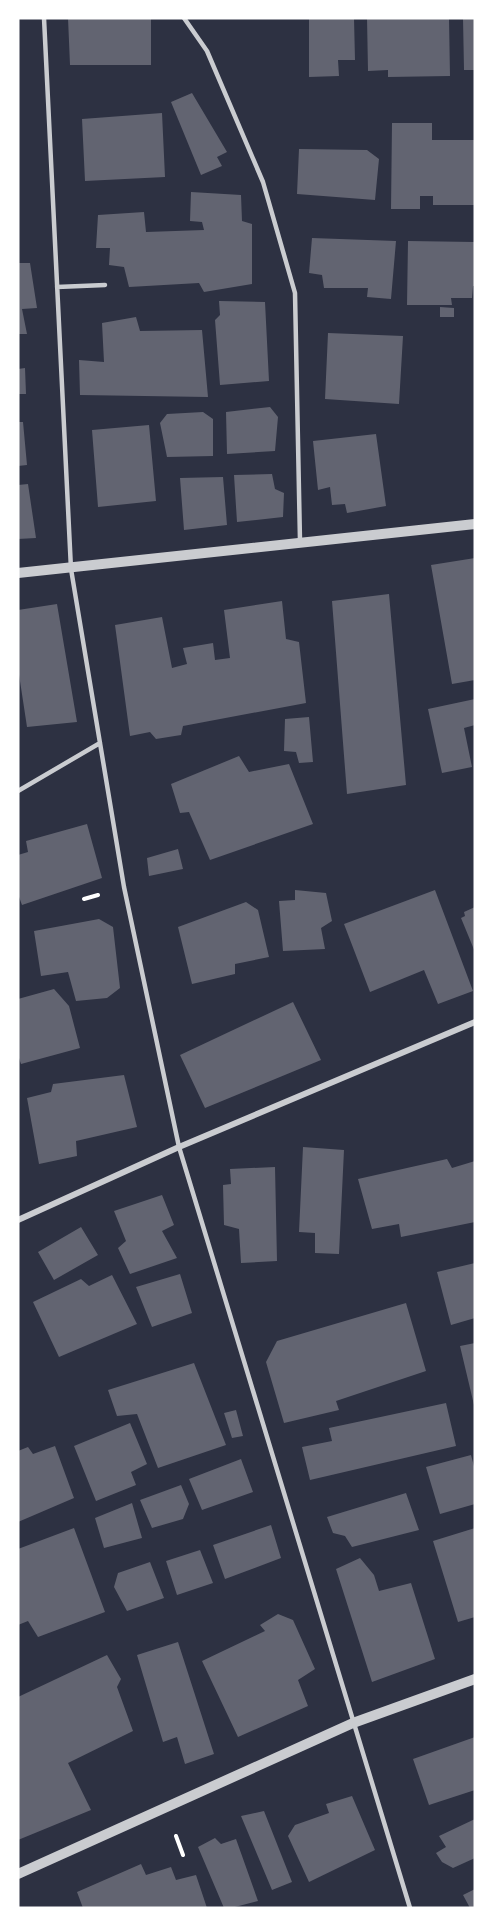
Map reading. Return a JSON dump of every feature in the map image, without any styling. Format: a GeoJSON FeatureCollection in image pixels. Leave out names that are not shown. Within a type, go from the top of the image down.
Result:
{"type":"FeatureCollection","features":[{"type":"Feature","properties":{"kind":"street"},"geometry":{"type":"LineString","coordinates":[[18,573],[475,524]]}},
{"type":"Feature","properties":{"kind":"street"},"geometry":{"type":"LineString","coordinates":[[18,1220],[179,1147],[475,1022]]}},
{"type":"Feature","properties":{"kind":"street"},"geometry":{"type":"LineString","coordinates":[[18,1874],[353,1723],[475,1679]]}},
{"type":"Feature","properties":{"kind":"lane"},"geometry":{"type":"LineString","coordinates":[[44,18],[71,569],[124,887],[179,1147],[410,1908]]}},
{"type":"Feature","properties":{"kind":"lane"},"geometry":{"type":"LineString","coordinates":[[184,18],[207,51],[263,182],[295,293],[300,542]]}},
{"type":"Feature","properties":{"kind":"lane"},"geometry":{"type":"LineString","coordinates":[[57,287],[105,285]]}},
{"type":"Feature","properties":{"kind":"lane"},"geometry":{"type":"LineString","coordinates":[[18,790],[100,742]]}},
{"type":"Feature","properties":{"kind":"building"},"geometry":{"type":"Polygon","coordinates":[[[68,18],[151,18],[151,65],[70,65],[68,18]]]}},
{"type":"Feature","properties":{"kind":"building"},"geometry":{"type":"Polygon","coordinates":[[[309,18],[354,18],[355,60],[338,60],[339,76],[309,77],[309,18]]]}},
{"type":"Feature","properties":{"kind":"building"},"geometry":{"type":"Polygon","coordinates":[[[367,18],[449,18],[450,76],[388,77],[388,70],[368,71],[367,18]]]}},
{"type":"Feature","properties":{"kind":"building"},"geometry":{"type":"Polygon","coordinates":[[[463,18],[475,18],[475,70],[464,70],[463,18]]]}},
{"type":"Feature","properties":{"kind":"building"},"geometry":{"type":"Polygon","coordinates":[[[192,93],[227,152],[217,157],[222,166],[201,175],[171,102],[192,93]]]}},
{"type":"Feature","properties":{"kind":"building"},"geometry":{"type":"Polygon","coordinates":[[[162,113],[165,177],[85,181],[82,119],[162,113]]]}},
{"type":"Feature","properties":{"kind":"building"},"geometry":{"type":"Polygon","coordinates":[[[392,123],[432,123],[432,140],[475,140],[475,205],[433,205],[433,196],[420,196],[420,209],[391,209],[392,123]]]}},
{"type":"Feature","properties":{"kind":"building"},"geometry":{"type":"Polygon","coordinates":[[[299,149],[367,150],[379,159],[375,200],[297,194],[299,149]]]}},
{"type":"Feature","properties":{"kind":"building"},"geometry":{"type":"Polygon","coordinates":[[[191,192],[241,195],[242,221],[252,224],[252,284],[204,292],[199,283],[129,287],[124,267],[109,265],[110,248],[96,248],[98,215],[144,212],[146,232],[204,230],[202,222],[190,221],[191,192]]]}},
{"type":"Feature","properties":{"kind":"building"},"geometry":{"type":"Polygon","coordinates":[[[312,238],[396,241],[391,299],[367,297],[368,288],[324,288],[322,275],[309,273],[312,238]]]}},
{"type":"Feature","properties":{"kind":"building"},"geometry":{"type":"Polygon","coordinates":[[[408,241],[475,242],[475,286],[473,286],[472,298],[451,298],[452,305],[407,305],[408,241]]]}},
{"type":"Feature","properties":{"kind":"building"},"geometry":{"type":"Polygon","coordinates":[[[18,263],[30,263],[37,308],[22,309],[27,334],[18,334],[18,263]]]}},
{"type":"Feature","properties":{"kind":"building"},"geometry":{"type":"Polygon","coordinates":[[[219,301],[265,302],[269,381],[220,385],[215,320],[220,315],[219,301]]]}},
{"type":"Feature","properties":{"kind":"building"},"geometry":{"type":"Polygon","coordinates":[[[440,307],[454,308],[454,317],[440,317],[440,307]]]}},
{"type":"Feature","properties":{"kind":"building"},"geometry":{"type":"Polygon","coordinates":[[[136,317],[140,331],[202,330],[208,397],[80,395],[79,360],[104,362],[102,323],[136,317]]]}},
{"type":"Feature","properties":{"kind":"building"},"geometry":{"type":"Polygon","coordinates":[[[328,333],[403,336],[399,404],[325,399],[328,333]]]}},
{"type":"Feature","properties":{"kind":"building"},"geometry":{"type":"Polygon","coordinates":[[[25,368],[26,394],[18,394],[18,369],[25,368]]]}},
{"type":"Feature","properties":{"kind":"building"},"geometry":{"type":"Polygon","coordinates":[[[270,407],[278,417],[275,451],[227,454],[226,412],[270,407]]]}},
{"type":"Feature","properties":{"kind":"building"},"geometry":{"type":"Polygon","coordinates":[[[203,412],[213,419],[213,456],[167,457],[160,423],[167,414],[203,412]]]}},
{"type":"Feature","properties":{"kind":"building"},"geometry":{"type":"Polygon","coordinates":[[[18,422],[23,422],[27,465],[18,466],[18,422]]]}},
{"type":"Feature","properties":{"kind":"building"},"geometry":{"type":"Polygon","coordinates":[[[149,425],[156,501],[98,507],[92,430],[149,425]]]}},
{"type":"Feature","properties":{"kind":"building"},"geometry":{"type":"Polygon","coordinates":[[[376,434],[386,506],[347,513],[345,504],[332,505],[330,487],[318,490],[313,441],[376,434]]]}},
{"type":"Feature","properties":{"kind":"building"},"geometry":{"type":"Polygon","coordinates":[[[272,474],[275,489],[284,493],[283,517],[237,522],[234,475],[272,474]]]}},
{"type":"Feature","properties":{"kind":"building"},"geometry":{"type":"Polygon","coordinates":[[[223,477],[227,525],[184,530],[180,478],[223,477]]]}},
{"type":"Feature","properties":{"kind":"building"},"geometry":{"type":"Polygon","coordinates":[[[28,484],[36,538],[18,539],[18,485],[28,484]]]}},
{"type":"Feature","properties":{"kind":"building"},"geometry":{"type":"Polygon","coordinates":[[[475,558],[475,680],[452,684],[431,565],[475,558]]]}},
{"type":"Feature","properties":{"kind":"building"},"geometry":{"type":"Polygon","coordinates":[[[389,594],[406,785],[347,794],[332,601],[389,594]]]}},
{"type":"Feature","properties":{"kind":"building"},"geometry":{"type":"Polygon","coordinates":[[[282,601],[286,639],[299,642],[306,703],[183,726],[181,735],[156,739],[150,732],[130,736],[115,625],[162,617],[172,668],[187,664],[183,648],[213,643],[215,660],[230,658],[224,610],[282,601]]]}},
{"type":"Feature","properties":{"kind":"building"},"geometry":{"type":"Polygon","coordinates":[[[57,604],[77,722],[27,727],[18,668],[18,610],[57,604]]]}},
{"type":"Feature","properties":{"kind":"building"},"geometry":{"type":"Polygon","coordinates":[[[475,699],[475,725],[464,728],[472,767],[442,773],[428,709],[475,699]]]}},
{"type":"Feature","properties":{"kind":"building"},"geometry":{"type":"Polygon","coordinates":[[[309,717],[313,762],[299,763],[296,752],[284,751],[285,719],[309,717]]]}},
{"type":"Feature","properties":{"kind":"building"},"geometry":{"type":"Polygon","coordinates":[[[239,756],[249,772],[289,764],[313,824],[210,860],[189,812],[180,813],[171,784],[239,756]]]}},
{"type":"Feature","properties":{"kind":"building"},"geometry":{"type":"Polygon","coordinates":[[[87,824],[102,878],[22,905],[18,894],[18,855],[28,852],[26,841],[87,824]]]}},
{"type":"Feature","properties":{"kind":"building"},"geometry":{"type":"Polygon","coordinates":[[[178,849],[183,869],[149,876],[147,858],[178,849]]]}},
{"type":"Feature","properties":{"kind":"building"},"geometry":{"type":"Polygon","coordinates":[[[295,890],[326,893],[332,921],[321,928],[325,949],[283,951],[279,901],[295,900],[295,890]]]}},
{"type":"Feature","properties":{"kind":"building"},"geometry":{"type":"Polygon","coordinates":[[[435,890],[473,991],[438,1004],[424,970],[370,992],[344,924],[435,890]]]}},
{"type":"Feature","properties":{"kind":"building"},"geometry":{"type":"Polygon","coordinates":[[[246,902],[258,910],[269,957],[235,964],[235,974],[192,984],[178,927],[246,902]]]}},
{"type":"Feature","properties":{"kind":"building"},"geometry":{"type":"Polygon","coordinates":[[[475,907],[475,952],[461,918],[465,916],[464,912],[475,907]]]}},
{"type":"Feature","properties":{"kind":"building"},"geometry":{"type":"Polygon","coordinates":[[[99,919],[113,927],[120,988],[107,998],[76,1001],[68,972],[41,976],[34,931],[99,919]]]}},
{"type":"Feature","properties":{"kind":"building"},"geometry":{"type":"Polygon","coordinates":[[[54,989],[69,1006],[80,1048],[21,1064],[18,1055],[18,999],[54,989]]]}},
{"type":"Feature","properties":{"kind":"building"},"geometry":{"type":"Polygon","coordinates":[[[293,1002],[321,1060],[205,1108],[180,1055],[293,1002]]]}},
{"type":"Feature","properties":{"kind":"building"},"geometry":{"type":"Polygon","coordinates":[[[124,1075],[137,1127],[76,1141],[77,1156],[39,1164],[27,1098],[51,1092],[53,1084],[124,1075]]]}},
{"type":"Feature","properties":{"kind":"building"},"geometry":{"type":"Polygon","coordinates":[[[303,1147],[344,1150],[339,1254],[315,1253],[315,1233],[299,1232],[303,1147]]]}},
{"type":"Feature","properties":{"kind":"building"},"geometry":{"type":"Polygon","coordinates":[[[447,1159],[452,1168],[475,1161],[475,1222],[401,1237],[399,1224],[372,1229],[358,1179],[447,1159]]]}},
{"type":"Feature","properties":{"kind":"building"},"geometry":{"type":"Polygon","coordinates":[[[275,1167],[277,1261],[241,1263],[239,1229],[224,1225],[223,1185],[231,1184],[230,1169],[275,1167]]]}},
{"type":"Feature","properties":{"kind":"building"},"geometry":{"type":"Polygon","coordinates":[[[162,1195],[174,1225],[162,1231],[177,1258],[130,1274],[118,1248],[126,1241],[114,1211],[162,1195]]]}},
{"type":"Feature","properties":{"kind":"building"},"geometry":{"type":"Polygon","coordinates":[[[81,1227],[98,1255],[54,1280],[38,1252],[81,1227]]]}},
{"type":"Feature","properties":{"kind":"building"},"geometry":{"type":"Polygon","coordinates":[[[475,1263],[475,1318],[451,1325],[437,1272],[475,1263]]]}},
{"type":"Feature","properties":{"kind":"building"},"geometry":{"type":"Polygon","coordinates":[[[180,1274],[192,1313],[152,1327],[136,1287],[180,1274]]]}},
{"type":"Feature","properties":{"kind":"building"},"geometry":{"type":"Polygon","coordinates":[[[112,1275],[137,1324],[59,1357],[33,1302],[81,1279],[89,1286],[112,1275]]]}},
{"type":"Feature","properties":{"kind":"building"},"geometry":{"type":"Polygon","coordinates":[[[406,1303],[426,1371],[336,1401],[339,1410],[284,1423],[266,1362],[277,1341],[406,1303]]]}},
{"type":"Feature","properties":{"kind":"building"},"geometry":{"type":"Polygon","coordinates":[[[475,1343],[475,1405],[474,1405],[460,1346],[475,1343]]]}},
{"type":"Feature","properties":{"kind":"building"},"geometry":{"type":"Polygon","coordinates":[[[194,1363],[226,1445],[158,1468],[137,1414],[117,1416],[108,1390],[194,1363]]]}},
{"type":"Feature","properties":{"kind":"building"},"geometry":{"type":"Polygon","coordinates":[[[446,1403],[456,1446],[310,1480],[302,1447],[332,1441],[329,1428],[446,1403]]]}},
{"type":"Feature","properties":{"kind":"building"},"geometry":{"type":"Polygon","coordinates":[[[236,1410],[243,1436],[232,1438],[224,1413],[236,1410]]]}},
{"type":"Feature","properties":{"kind":"building"},"geometry":{"type":"Polygon","coordinates":[[[130,1423],[147,1464],[131,1472],[136,1485],[96,1501],[74,1446],[130,1423]]]}},
{"type":"Feature","properties":{"kind":"building"},"geometry":{"type":"Polygon","coordinates":[[[55,1446],[74,1498],[18,1522],[18,1451],[28,1447],[33,1454],[55,1446]]]}},
{"type":"Feature","properties":{"kind":"building"},"geometry":{"type":"Polygon","coordinates":[[[471,1455],[475,1470],[475,1504],[440,1514],[426,1467],[471,1455]]]}},
{"type":"Feature","properties":{"kind":"building"},"geometry":{"type":"Polygon","coordinates":[[[241,1459],[253,1492],[202,1510],[189,1479],[241,1459]]]}},
{"type":"Feature","properties":{"kind":"building"},"geometry":{"type":"Polygon","coordinates":[[[181,1485],[189,1504],[183,1519],[152,1528],[140,1500],[181,1485]]]}},
{"type":"Feature","properties":{"kind":"building"},"geometry":{"type":"Polygon","coordinates":[[[406,1493],[419,1530],[352,1547],[345,1536],[333,1533],[327,1517],[406,1493]]]}},
{"type":"Feature","properties":{"kind":"building"},"geometry":{"type":"Polygon","coordinates":[[[132,1503],[142,1538],[104,1548],[95,1518],[132,1503]]]}},
{"type":"Feature","properties":{"kind":"building"},"geometry":{"type":"Polygon","coordinates":[[[271,1525],[281,1558],[225,1579],[213,1545],[271,1525]]]}},
{"type":"Feature","properties":{"kind":"building"},"geometry":{"type":"Polygon","coordinates":[[[74,1528],[105,1612],[38,1637],[28,1621],[18,1625],[18,1549],[74,1528]]]}},
{"type":"Feature","properties":{"kind":"building"},"geometry":{"type":"Polygon","coordinates":[[[475,1528],[475,1617],[458,1622],[433,1541],[475,1528]]]}},
{"type":"Feature","properties":{"kind":"building"},"geometry":{"type":"Polygon","coordinates":[[[200,1550],[213,1583],[177,1595],[166,1561],[200,1550]]]}},
{"type":"Feature","properties":{"kind":"building"},"geometry":{"type":"Polygon","coordinates":[[[360,1558],[374,1575],[379,1591],[411,1583],[435,1659],[372,1682],[336,1569],[360,1558]]]}},
{"type":"Feature","properties":{"kind":"building"},"geometry":{"type":"Polygon","coordinates":[[[150,1562],[164,1598],[127,1611],[114,1587],[118,1573],[150,1562]]]}},
{"type":"Feature","properties":{"kind":"building"},"geometry":{"type":"Polygon","coordinates":[[[278,1614],[293,1620],[315,1669],[298,1680],[308,1706],[238,1737],[202,1661],[265,1631],[260,1625],[278,1614]]]}},
{"type":"Feature","properties":{"kind":"building"},"geometry":{"type":"Polygon","coordinates":[[[178,1642],[214,1754],[185,1764],[177,1737],[163,1742],[137,1655],[178,1642]]]}},
{"type":"Feature","properties":{"kind":"building"},"geometry":{"type":"Polygon","coordinates":[[[107,1655],[121,1679],[117,1687],[133,1731],[68,1763],[91,1810],[18,1840],[18,1697],[107,1655]]]}},
{"type":"Feature","properties":{"kind":"building"},"geometry":{"type":"Polygon","coordinates":[[[475,1737],[475,1790],[429,1805],[413,1759],[475,1737]]]}},
{"type":"Feature","properties":{"kind":"building"},"geometry":{"type":"Polygon","coordinates":[[[352,1796],[375,1850],[309,1882],[288,1836],[295,1825],[329,1813],[326,1804],[352,1796]]]}},
{"type":"Feature","properties":{"kind":"building"},"geometry":{"type":"Polygon","coordinates":[[[264,1811],[292,1882],[272,1890],[241,1816],[264,1811]]]}},
{"type":"Feature","properties":{"kind":"building"},"geometry":{"type":"Polygon","coordinates":[[[475,1819],[475,1858],[453,1868],[442,1862],[436,1853],[446,1847],[439,1836],[475,1819]]]}},
{"type":"Feature","properties":{"kind":"building"},"geometry":{"type":"Polygon","coordinates":[[[215,1838],[221,1844],[236,1839],[258,1901],[224,1908],[198,1847],[215,1838]]]}},
{"type":"Feature","properties":{"kind":"building"},"geometry":{"type":"Polygon","coordinates":[[[141,1864],[146,1875],[171,1867],[176,1880],[196,1875],[207,1908],[83,1908],[77,1892],[141,1864]]]}},
{"type":"Feature","properties":{"kind":"building"},"geometry":{"type":"Polygon","coordinates":[[[475,1889],[475,1908],[470,1908],[463,1895],[475,1889]]]}}]}
